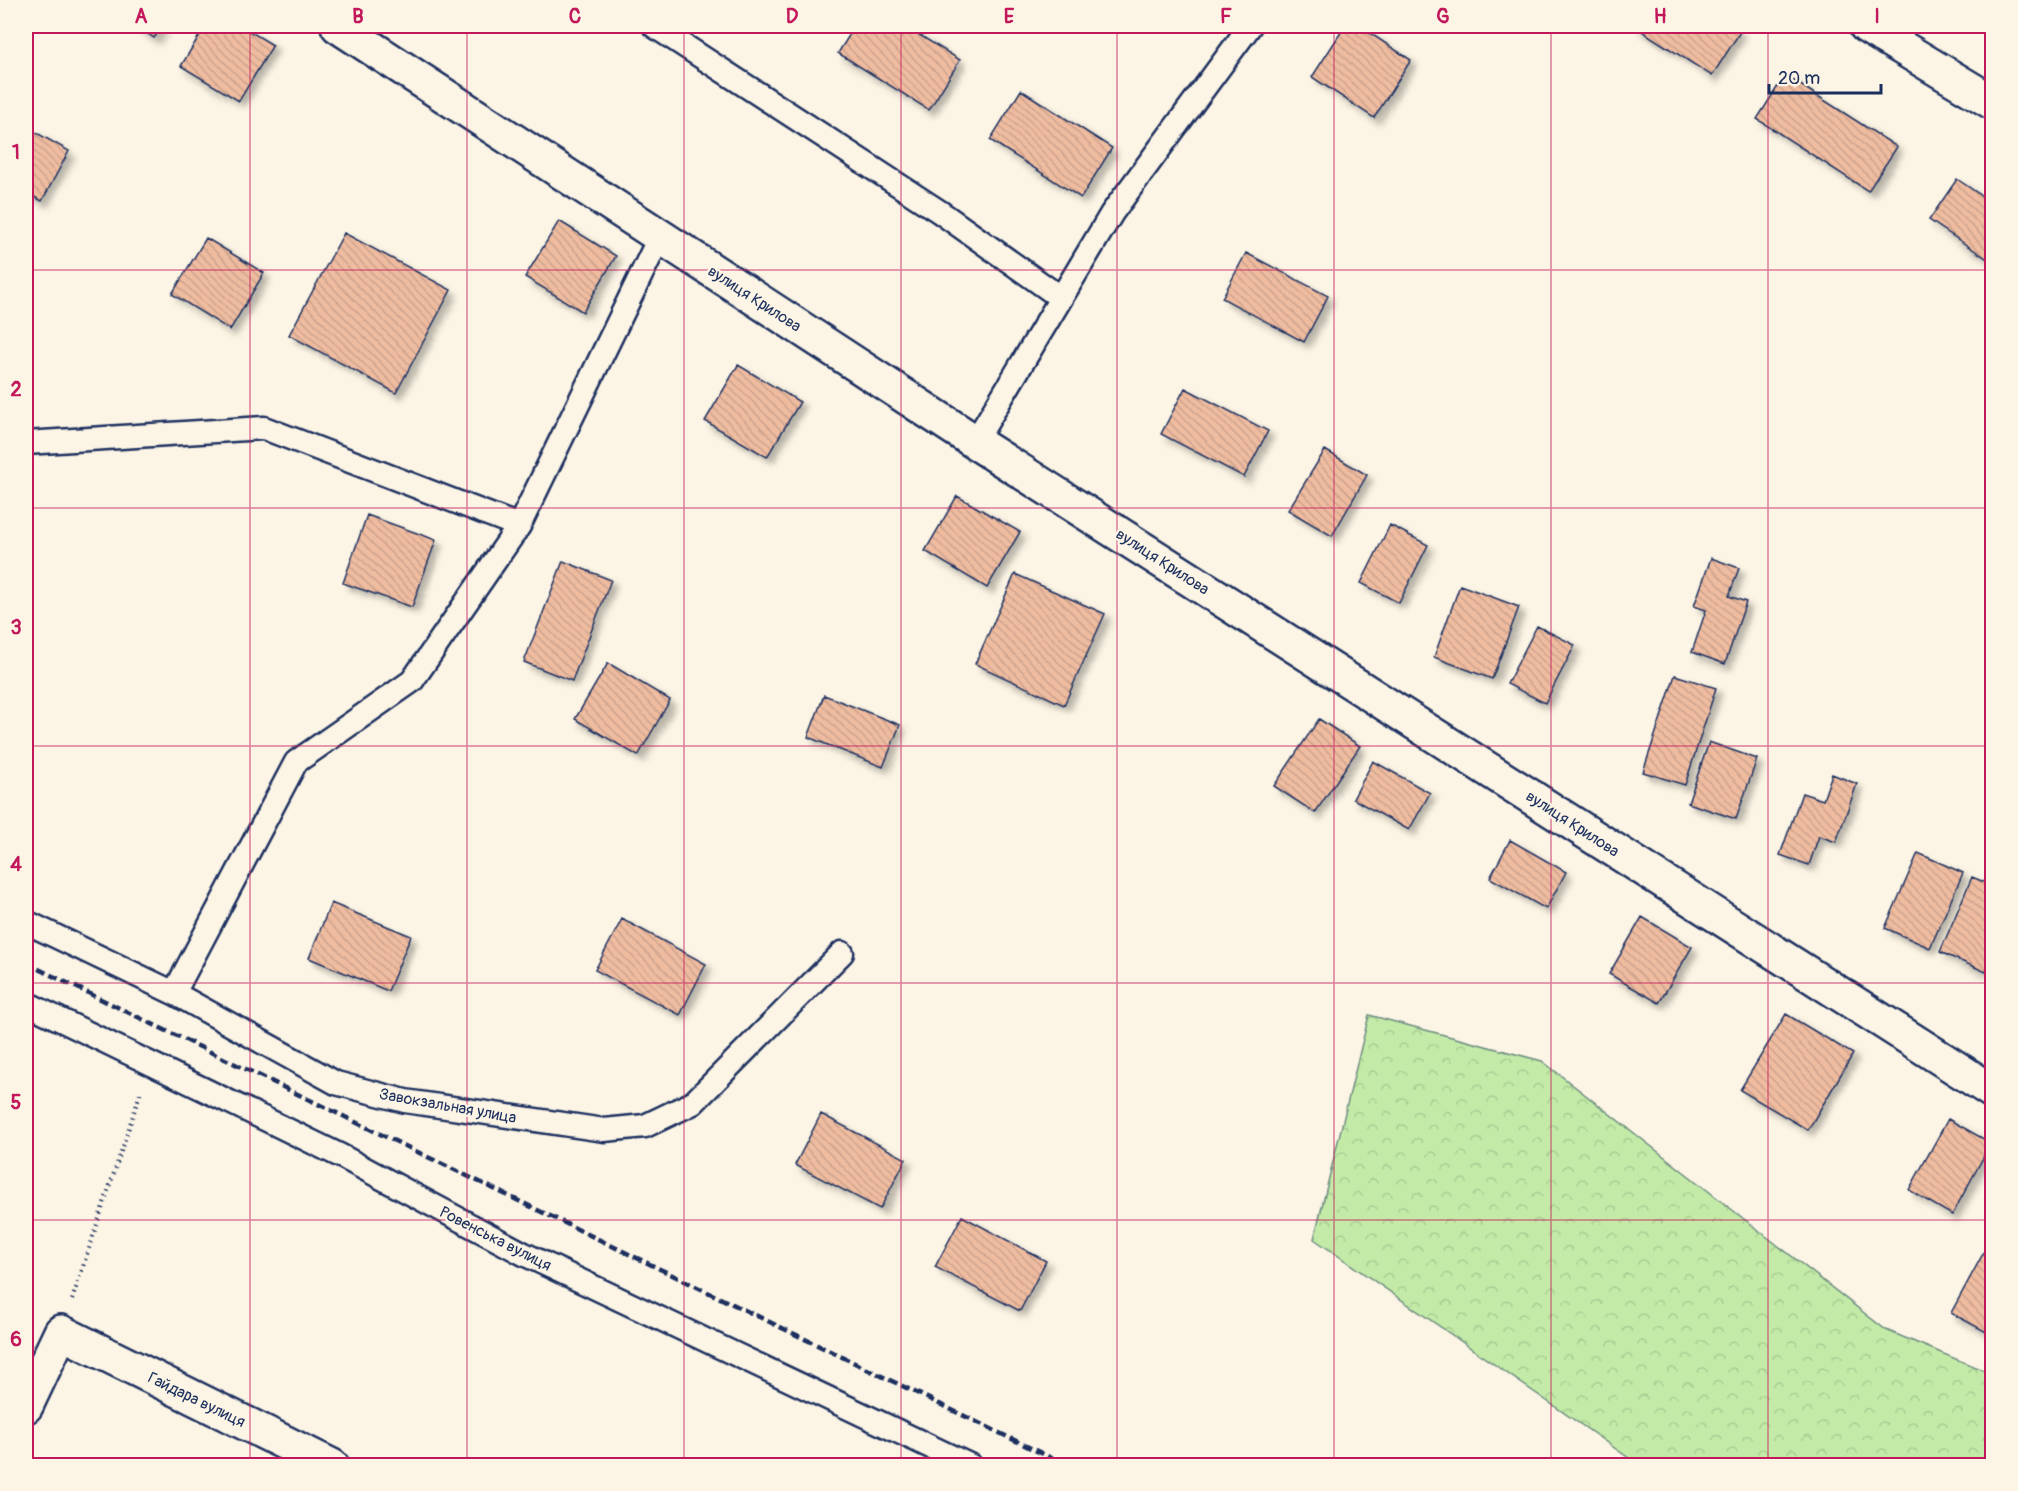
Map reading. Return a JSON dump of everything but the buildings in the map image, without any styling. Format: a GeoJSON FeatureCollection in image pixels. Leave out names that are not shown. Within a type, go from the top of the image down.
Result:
{"type":"FeatureCollection","features":[{"type":"Feature","properties":{"kind":"street","name":"вулиця Крилова"},"geometry":{"type":"LineString","coordinates":[[338,26],[975,442],[1992,1091]]}},
{"type":"Feature","properties":{"kind":"street"},"geometry":{"type":"LineString","coordinates":[[1866,26],[1992,102]]}},
{"type":"Feature","properties":{"kind":"street"},"geometry":{"type":"LineString","coordinates":[[26,1406],[62,1332]]}},
{"type":"Feature","properties":{"kind":"street","name":"Гайдара вулиця"},"geometry":{"type":"LineString","coordinates":[[62,1332],[332,1466]]}},
{"type":"Feature","properties":{"kind":"lane"},"geometry":{"type":"LineString","coordinates":[[654,26],[940,213],[1061,298]]}},
{"type":"Feature","properties":{"kind":"lane"},"geometry":{"type":"LineString","coordinates":[[975,442],[1112,213],[1250,26]]}},
{"type":"Feature","properties":{"kind":"lane"},"geometry":{"type":"LineString","coordinates":[[174,993],[296,762],[412,681],[519,526],[660,236]]}},
{"type":"Feature","properties":{"kind":"lane"},"geometry":{"type":"LineString","coordinates":[[26,442],[264,428],[519,526]]}},
{"type":"Feature","properties":{"kind":"lane","name":"Завокзальная улица"},"geometry":{"type":"LineString","coordinates":[[26,922],[174,993],[336,1083],[405,1101],[604,1130],[645,1126],[693,1103],[842,953]]}},
{"type":"Feature","properties":{"kind":"lane","name":"Ровенська вулиця"},"geometry":{"type":"LineString","coordinates":[[26,1003],[341,1156],[524,1254],[971,1466]]}},
{"type":"Feature","properties":{"kind":"path"},"geometry":{"type":"LineString","coordinates":[[62,1332],[150,1065]]}},
{"type":"Feature","properties":{"kind":"green space"},"geometry":{"type":"Polygon","coordinates":[[[1369,1015],[1542,1061],[1886,1330],[1992,1374],[1992,1465],[1639,1465],[1314,1239],[1369,1015]]]}},
{"type":"Feature","properties":{"kind":"railway"},"geometry":{"type":"LineString","coordinates":[[26,963],[1068,1466]]}}]}
